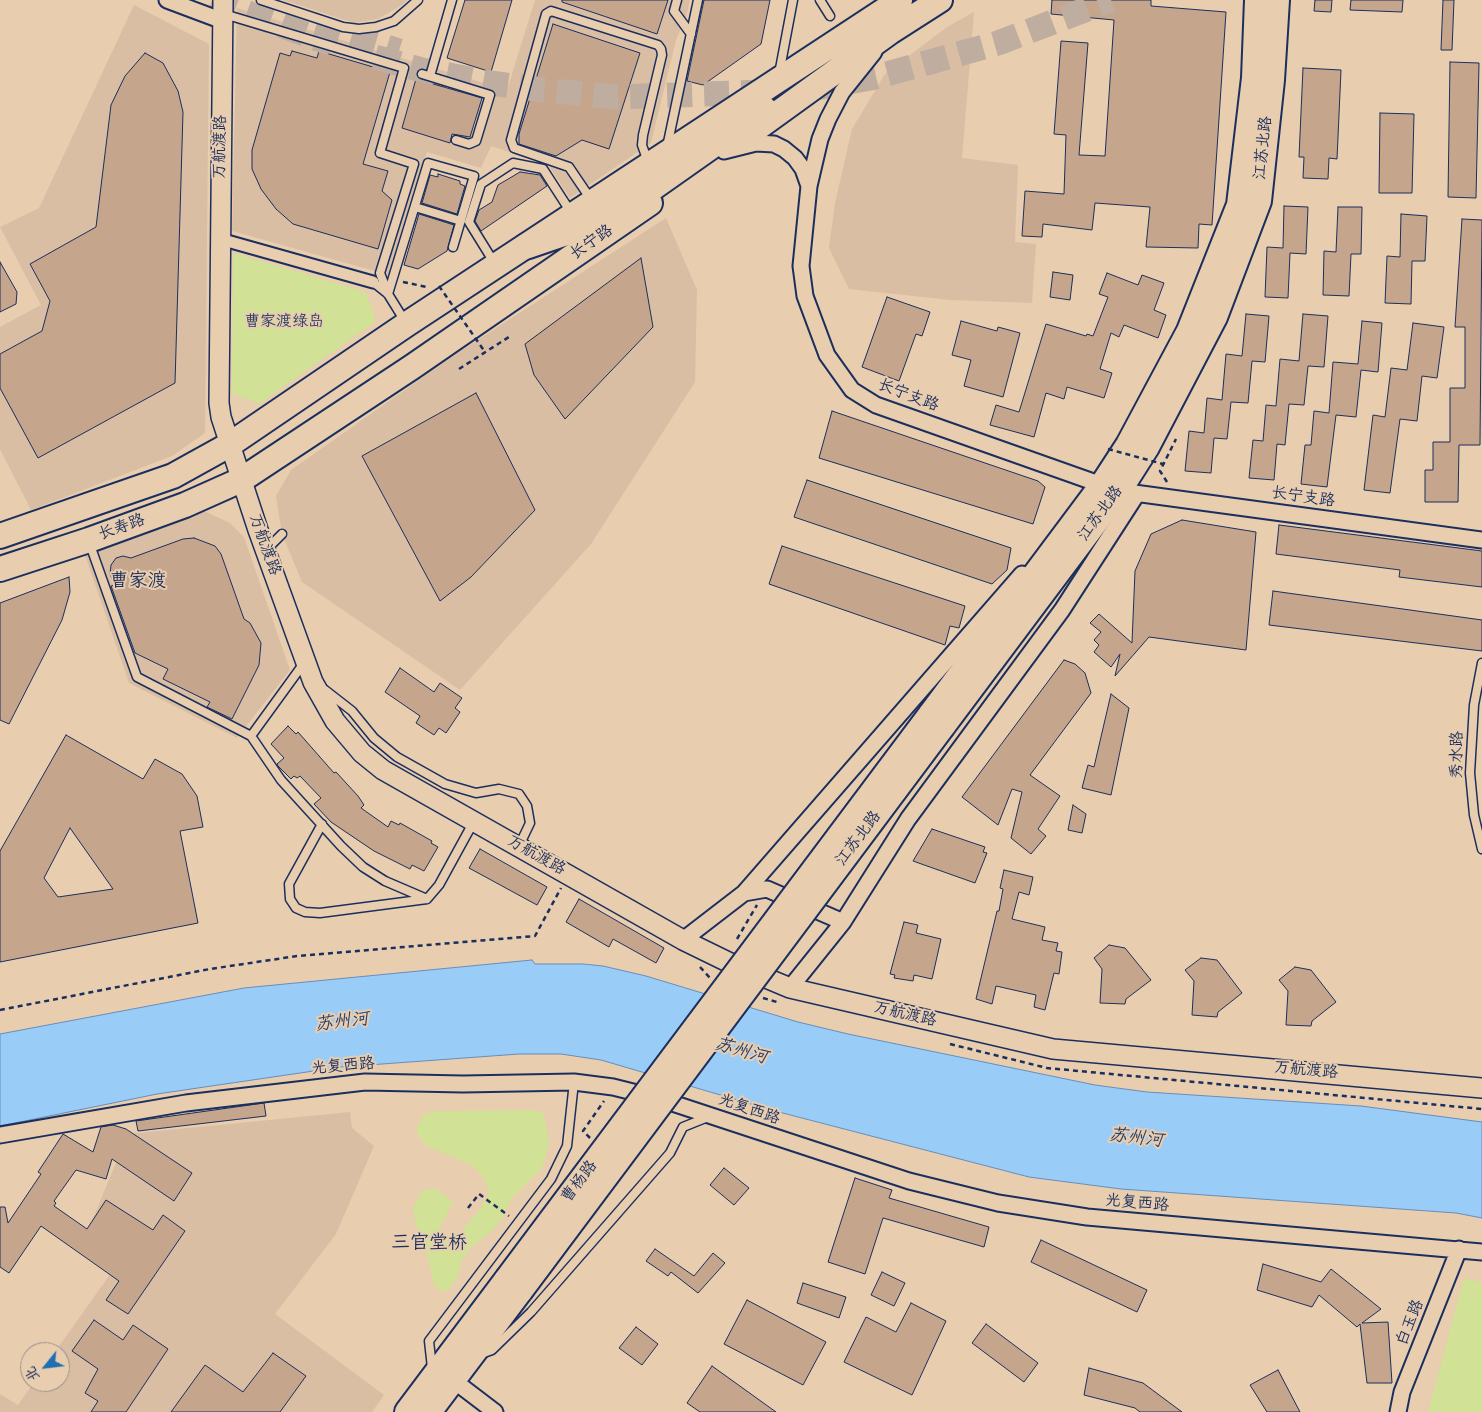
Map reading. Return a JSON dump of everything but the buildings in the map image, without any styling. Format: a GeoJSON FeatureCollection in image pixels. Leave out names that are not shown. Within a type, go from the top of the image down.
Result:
{"type":"FeatureCollection","features":[{"type":"Feature","properties":{"kind":"highway"},"geometry":{"type":"LineString","coordinates":[[527,246],[597,222],[632,202],[764,109]]}},
{"type":"Feature","properties":{"kind":"main road","name":"长宁路"},"geometry":{"type":"LineString","coordinates":[[229,445],[408,324],[900,0]]}},
{"type":"Feature","properties":{"kind":"main road","name":"长宁路"},"geometry":{"type":"LineString","coordinates":[[240,480],[420,361],[724,151],[890,32],[940,0]]}},
{"type":"Feature","properties":{"kind":"main road","name":"江苏北路"},"geometry":{"type":"LineString","coordinates":[[1119,490],[1128,445],[1189,331],[1239,205],[1254,78],[1257,0]]}},
{"type":"Feature","properties":{"kind":"main road","name":"江苏北路"},"geometry":{"type":"LineString","coordinates":[[751,952],[937,721],[1119,490],[1147,447],[1215,317],[1259,201],[1272,80],[1277,0]]}},
{"type":"Feature","properties":{"kind":"main road","name":"长寿路"},"geometry":{"type":"LineString","coordinates":[[0,536],[173,476],[229,445]]}},
{"type":"Feature","properties":{"kind":"main road","name":"长寿路"},"geometry":{"type":"LineString","coordinates":[[0,568],[89,540],[185,505],[240,480]]}},
{"type":"Feature","properties":{"kind":"main road","name":"曹杨路"},"geometry":{"type":"LineString","coordinates":[[429,1412],[443,1376],[470,1358],[514,1285],[751,952]]}},
{"type":"Feature","properties":{"kind":"main road","name":"曹杨路"},"geometry":{"type":"LineString","coordinates":[[407,1412],[514,1285]]}},
{"type":"Feature","properties":{"kind":"street"},"geometry":{"type":"LineString","coordinates":[[167,0],[223,11]]}},
{"type":"Feature","properties":{"kind":"street","name":"万航渡路"},"geometry":{"type":"LineString","coordinates":[[223,11],[219,403],[240,480],[313,682],[335,721],[362,753],[383,770],[684,940],[728,962],[790,988],[1053,1049],[1482,1088]]}},
{"type":"Feature","properties":{"kind":"street","name":"长宁支路"},"geometry":{"type":"LineString","coordinates":[[890,32],[842,92],[828,118],[818,147],[809,186],[801,266],[805,296],[828,355],[852,390],[876,405],[1119,490],[1482,540]]}},
{"type":"Feature","properties":{"kind":"street","name":"长宁支路"},"geometry":{"type":"LineString","coordinates":[[724,151],[756,143],[774,144],[795,158],[803,169],[809,186]]}},
{"type":"Feature","properties":{"kind":"street"},"geometry":{"type":"LineString","coordinates":[[220,239],[373,282]]}},
{"type":"Feature","properties":{"kind":"street"},"geometry":{"type":"LineString","coordinates":[[790,988],[843,922],[908,819],[1062,610],[1119,490]]}},
{"type":"Feature","properties":{"kind":"street"},"geometry":{"type":"LineString","coordinates":[[684,940],[744,894],[1062,530]]}},
{"type":"Feature","properties":{"kind":"street"},"geometry":{"type":"LineString","coordinates":[[744,894],[767,889],[843,922]]}},
{"type":"Feature","properties":{"kind":"street","name":"光复西路"},"geometry":{"type":"LineString","coordinates":[[0,1134],[186,1103],[365,1082],[463,1084],[574,1082],[613,1087],[711,1115],[909,1181],[998,1203],[1087,1217],[1482,1252]]}},
{"type":"Feature","properties":{"kind":"street","name":"白玉路"},"geometry":{"type":"LineString","coordinates":[[1398,1412],[1402,1392],[1459,1249]]}},
{"type":"Feature","properties":{"kind":"street"},"geometry":{"type":"LineString","coordinates":[[443,1376],[495,1412]]}},
{"type":"Feature","properties":{"kind":"lane"},"geometry":{"type":"LineString","coordinates":[[261,0],[343,27],[360,29],[376,27],[394,21],[418,0]]}},
{"type":"Feature","properties":{"kind":"lane"},"geometry":{"type":"LineString","coordinates":[[430,76],[452,0]]}},
{"type":"Feature","properties":{"kind":"lane"},"geometry":{"type":"LineString","coordinates":[[677,0],[674,11],[691,34]]}},
{"type":"Feature","properties":{"kind":"lane"},"geometry":{"type":"LineString","coordinates":[[593,202],[569,167],[514,148],[511,140],[546,14],[551,10],[658,45],[662,55],[642,145],[657,160],[691,34],[698,0]]}},
{"type":"Feature","properties":{"kind":"lane"},"geometry":{"type":"LineString","coordinates":[[778,81],[793,0]]}},
{"type":"Feature","properties":{"kind":"lane"},"geometry":{"type":"LineString","coordinates":[[820,0],[830,16]]}},
{"type":"Feature","properties":{"kind":"lane"},"geometry":{"type":"LineString","coordinates":[[223,11],[404,68],[380,153],[414,164],[380,273],[388,294],[408,324]]}},
{"type":"Feature","properties":{"kind":"lane"},"geometry":{"type":"LineString","coordinates":[[422,74],[490,95],[476,141],[469,144],[456,140]]}},
{"type":"Feature","properties":{"kind":"lane"},"geometry":{"type":"LineString","coordinates":[[388,294],[428,163],[474,176],[453,247]]}},
{"type":"Feature","properties":{"kind":"lane"},"geometry":{"type":"LineString","coordinates":[[496,266],[469,222],[481,184],[513,163],[543,169],[573,215]]}},
{"type":"Feature","properties":{"kind":"lane"},"geometry":{"type":"LineString","coordinates":[[415,207],[461,221]]}},
{"type":"Feature","properties":{"kind":"lane"},"geometry":{"type":"LineString","coordinates":[[373,282],[388,294]]}},
{"type":"Feature","properties":{"kind":"lane"},"geometry":{"type":"LineString","coordinates":[[265,550],[282,534]]}},
{"type":"Feature","properties":{"kind":"lane"},"geometry":{"type":"LineString","coordinates":[[89,540],[137,677],[250,736],[281,780],[341,846],[363,867],[403,891],[427,899]]}},
{"type":"Feature","properties":{"kind":"lane"},"geometry":{"type":"LineString","coordinates":[[250,736],[305,662]]}},
{"type":"Feature","properties":{"kind":"lane","name":"秀水路"},"geometry":{"type":"LineString","coordinates":[[1482,663],[1474,704],[1470,773],[1474,814],[1482,849]]}},
{"type":"Feature","properties":{"kind":"lane"},"geometry":{"type":"LineString","coordinates":[[313,682],[352,711],[374,738],[397,757],[445,784],[476,793],[499,789],[519,794],[527,806],[530,823],[519,846]]}},
{"type":"Feature","properties":{"kind":"lane"},"geometry":{"type":"LineString","coordinates":[[322,824],[289,884],[290,899],[296,908],[305,912],[320,913],[417,902],[427,899],[439,885],[474,821]]}},
{"type":"Feature","properties":{"kind":"lane"},"geometry":{"type":"LineString","coordinates":[[443,1376],[429,1341],[551,1179],[567,1146],[574,1082]]}},
{"type":"Feature","properties":{"kind":"lane"},"geometry":{"type":"LineString","coordinates":[[470,1358],[492,1350],[531,1312],[670,1153],[683,1127],[711,1115]]}},
{"type":"Feature","properties":{"kind":"path"},"geometry":{"type":"LineString","coordinates":[[439,286],[485,352]]}},
{"type":"Feature","properties":{"kind":"path"},"geometry":{"type":"LineString","coordinates":[[459,369],[512,335]]}},
{"type":"Feature","properties":{"kind":"path"},"geometry":{"type":"LineString","coordinates":[[1169,484],[1160,472],[1162,464],[1176,439]]}},
{"type":"Feature","properties":{"kind":"path"},"geometry":{"type":"LineString","coordinates":[[1108,449],[1162,464]]}},
{"type":"Feature","properties":{"kind":"path"},"geometry":{"type":"LineString","coordinates":[[0,1010],[210,969],[297,956],[536,936],[568,874]]}},
{"type":"Feature","properties":{"kind":"path"},"geometry":{"type":"LineString","coordinates":[[751,952],[767,889]]}},
{"type":"Feature","properties":{"kind":"path"},"geometry":{"type":"LineString","coordinates":[[596,1131],[591,1138],[583,1132],[613,1087]]}},
{"type":"Feature","properties":{"kind":"path"},"geometry":{"type":"LineString","coordinates":[[468,1208],[479,1194],[519,1222]]}},
{"type":"Feature","properties":{"kind":"shaded area"},"geometry":{"type":"Polygon","coordinates":[[[283,0],[407,0],[378,19],[354,23],[283,0]]]}},
{"type":"Feature","properties":{"kind":"shaded area"},"geometry":{"type":"Polygon","coordinates":[[[535,0],[690,0],[686,17],[676,40],[651,143],[570,198],[548,165],[491,146],[481,168],[427,152],[389,275],[232,231],[237,8],[507,90],[535,0]]]}},
{"type":"Feature","properties":{"kind":"shaded area"},"geometry":{"type":"Polygon","coordinates":[[[134,5],[209,44],[205,433],[172,456],[31,510],[0,449],[0,327],[41,305],[0,227],[39,208],[134,5]]]}},
{"type":"Feature","properties":{"kind":"shaded area"},"geometry":{"type":"Polygon","coordinates":[[[974,12],[962,158],[1018,165],[1015,242],[1036,244],[1032,303],[950,300],[849,289],[829,248],[835,203],[852,129],[885,74],[947,27],[974,12]]]}},
{"type":"Feature","properties":{"kind":"shaded area"},"geometry":{"type":"Polygon","coordinates":[[[666,218],[697,290],[695,382],[591,544],[460,690],[302,582],[282,534],[276,496],[291,470],[456,354],[666,218]]]}},
{"type":"Feature","properties":{"kind":"shaded area"},"geometry":{"type":"Polygon","coordinates":[[[204,511],[230,523],[244,537],[290,670],[237,738],[129,683],[85,555],[204,511]]]}},
{"type":"Feature","properties":{"kind":"shaded area"},"geometry":{"type":"Polygon","coordinates":[[[350,1112],[352,1128],[374,1146],[336,1234],[275,1314],[384,1395],[372,1412],[0,1412],[0,1394],[18,1405],[27,1392],[70,1392],[70,1342],[62,1342],[128,1249],[91,1223],[128,1134],[350,1112]]]}},
{"type":"Feature","properties":{"kind":"green space","name":"曹家渡绿岛"},"geometry":{"type":"Polygon","coordinates":[[[233,253],[366,292],[376,321],[259,404],[232,393],[233,253]]]}},
{"type":"Feature","properties":{"kind":"green space"},"geometry":{"type":"Polygon","coordinates":[[[531,1110],[544,1113],[549,1145],[542,1168],[512,1198],[502,1218],[493,1230],[470,1248],[461,1261],[458,1275],[450,1288],[442,1292],[434,1285],[425,1245],[416,1226],[413,1207],[423,1190],[436,1189],[453,1201],[439,1230],[455,1239],[479,1210],[489,1193],[486,1181],[473,1166],[425,1145],[416,1131],[422,1116],[435,1111],[531,1110]]]}},
{"type":"Feature","properties":{"kind":"green space"},"geometry":{"type":"Polygon","coordinates":[[[1464,1278],[1482,1283],[1482,1412],[1428,1412],[1464,1278]]]}},
{"type":"Feature","properties":{"kind":"water","name":"苏州河"},"geometry":{"type":"Polygon","coordinates":[[[532,960],[535,964],[603,966],[646,976],[798,1022],[1095,1085],[1147,1092],[1361,1106],[1482,1122],[1482,1218],[1456,1213],[1121,1189],[1029,1177],[775,1111],[601,1060],[561,1054],[519,1054],[341,1067],[157,1094],[0,1126],[0,1034],[244,988],[532,960]]]}},
{"type":"Feature","properties":{"kind":"tunnel"},"geometry":{"type":"LineString","coordinates":[[212,0],[332,44]]}},
{"type":"Feature","properties":{"kind":"tunnel"},"geometry":{"type":"LineString","coordinates":[[375,57],[422,70],[491,83],[616,97],[763,92],[822,87],[876,77],[998,43],[1111,0]]}},
{"type":"Feature","properties":{"kind":"tunnel"},"geometry":{"type":"LineString","coordinates":[[316,26],[399,51]]}},
{"type":"Feature","properties":{"kind":"district","name":"曹家渡"},"geometry":{"type":"Point","coordinates":[138,582]}},
{"type":"Feature","properties":{"kind":"district","name":"三官堂桥"},"geometry":{"type":"Point","coordinates":[429,1244]}}]}
